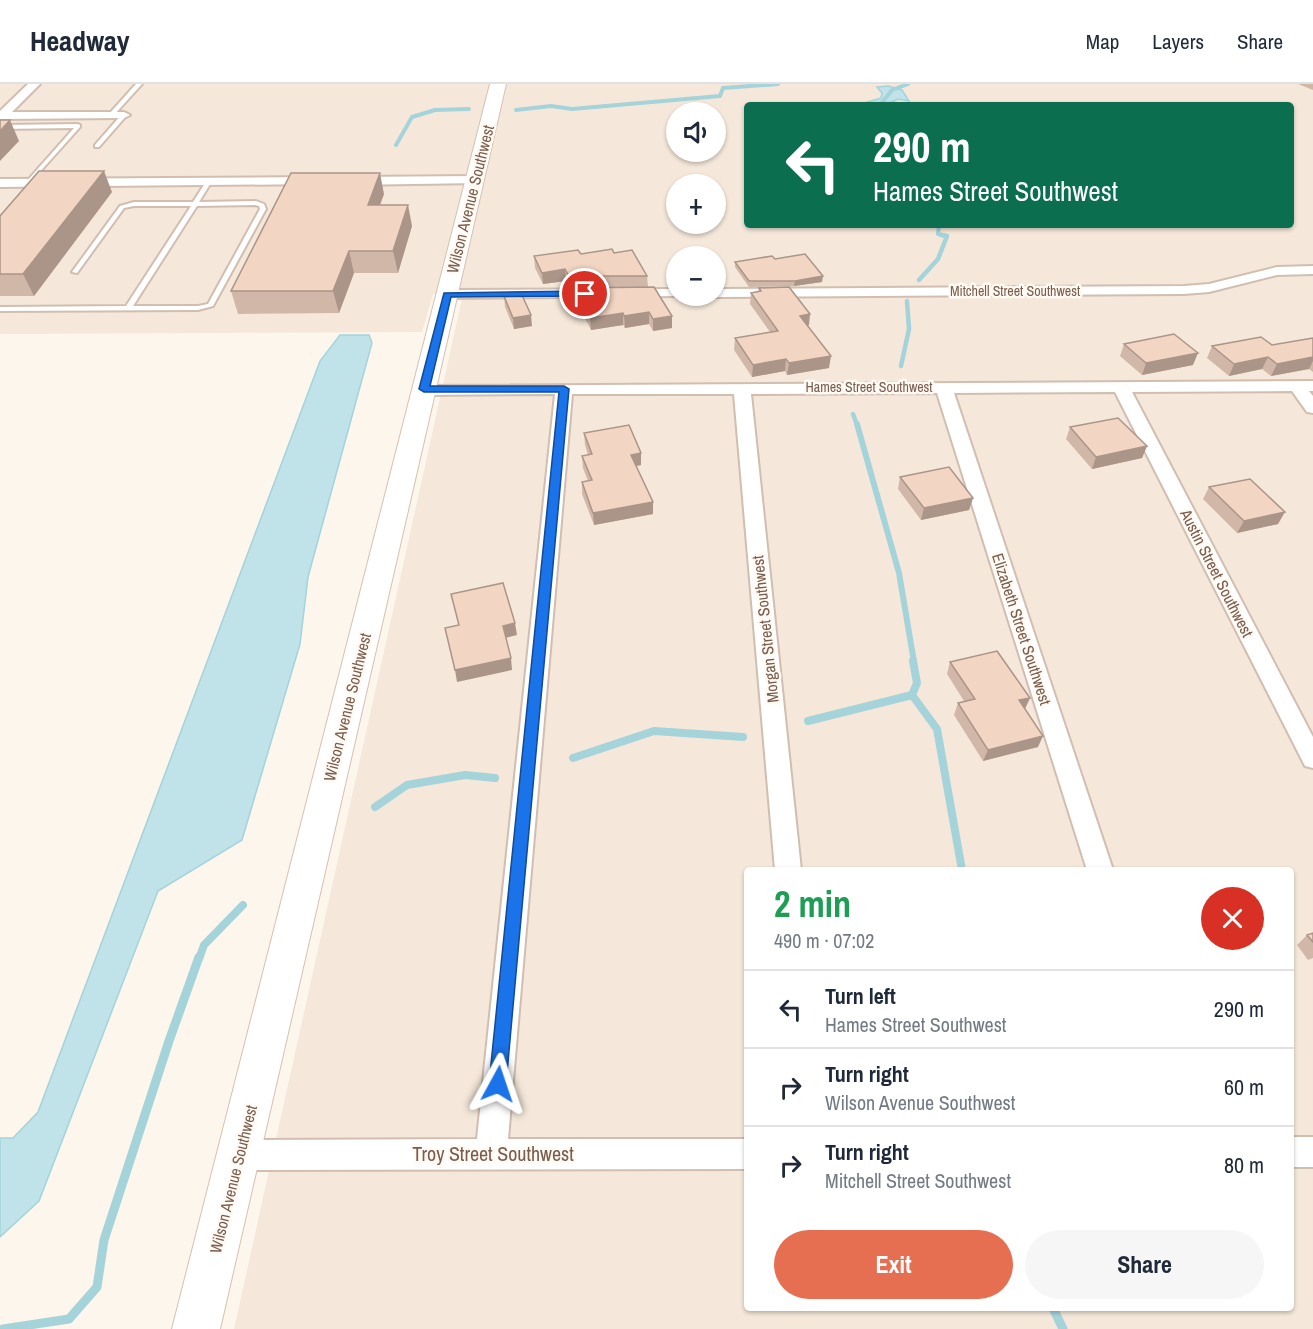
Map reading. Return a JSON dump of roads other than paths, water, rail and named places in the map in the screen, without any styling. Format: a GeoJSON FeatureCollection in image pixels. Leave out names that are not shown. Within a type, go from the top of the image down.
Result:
{"type":"FeatureCollection","features":[{"type":"Feature","properties":{"kind":"street"},"geometry":{"type":"LineString","coordinates":[[1,119],[34,84]]}},
{"type":"Feature","properties":{"kind":"street","name":"Wilson Avenue Southwest"},"geometry":{"type":"LineString","coordinates":[[196,1329],[498,84]]}},
{"type":"Feature","properties":{"kind":"street"},"geometry":{"type":"LineString","coordinates":[[1,119],[124,115]]}},
{"type":"Feature","properties":{"kind":"street"},"geometry":{"type":"LineString","coordinates":[[0,183],[475,180]]}},
{"type":"Feature","properties":{"kind":"street","name":"Mitchell Street Southwest"},"geometry":{"type":"LineString","coordinates":[[726,293],[1184,290],[1217,286],[1265,273],[1313,270]]}},
{"type":"Feature","properties":{"kind":"street"},"geometry":{"type":"LineString","coordinates":[[447,294],[666,293]]}},
{"type":"Feature","properties":{"kind":"street"},"geometry":{"type":"LineString","coordinates":[[1305,386],[1313,408]]}},
{"type":"Feature","properties":{"kind":"street","name":"Hames Street Southwest"},"geometry":{"type":"LineString","coordinates":[[424,390],[1305,386]]}},
{"type":"Feature","properties":{"kind":"street","name":"Elizabeth Street Southwest"},"geometry":{"type":"LineString","coordinates":[[944,387],[1099,867]]}},
{"type":"Feature","properties":{"kind":"street","name":"Austin Street Southwest"},"geometry":{"type":"LineString","coordinates":[[1121,387],[1313,759]]}},
{"type":"Feature","properties":{"kind":"street","name":"Morgan Street Southwest"},"geometry":{"type":"LineString","coordinates":[[742,388],[788,867]]}},
{"type":"Feature","properties":{"kind":"street"},"geometry":{"type":"LineString","coordinates":[[491,1154],[564,389]]}},
{"type":"Feature","properties":{"kind":"street"},"geometry":{"type":"LineString","coordinates":[[1294,1152],[1313,1152]]}},
{"type":"Feature","properties":{"kind":"street","name":"Troy Street Southwest"},"geometry":{"type":"LineString","coordinates":[[238,1155],[744,1154]]}},
{"type":"Feature","properties":{"kind":"lane"},"geometry":{"type":"LineString","coordinates":[[111,115],[139,84]]}},
{"type":"Feature","properties":{"kind":"lane"},"geometry":{"type":"LineString","coordinates":[[29,182],[88,115]]}},
{"type":"Feature","properties":{"kind":"lane"},"geometry":{"type":"LineString","coordinates":[[97,146],[124,115]]}},
{"type":"Feature","properties":{"kind":"lane"},"geometry":{"type":"LineString","coordinates":[[1,119],[78,126]]}},
{"type":"Feature","properties":{"kind":"lane"},"geometry":{"type":"LineString","coordinates":[[128,308],[209,182]]}},
{"type":"Feature","properties":{"kind":"lane"},"geometry":{"type":"LineString","coordinates":[[0,309],[198,308],[211,305],[263,209],[262,205],[256,203],[134,204],[122,207],[75,272]]}},
{"type":"Feature","properties":{"kind":"water"},"geometry":{"type":"Polygon","coordinates":[[[888,86],[902,90],[909,101],[898,99],[892,102],[867,102],[881,98],[882,93],[877,87],[888,86]]]}},
{"type":"Feature","properties":{"kind":"water"},"geometry":{"type":"Polygon","coordinates":[[[340,335],[369,335],[372,343],[308,577],[300,644],[242,840],[158,891],[39,1201],[0,1237],[0,1138],[13,1138],[38,1112],[320,361],[340,335]]]}},
{"type":"Feature","properties":{"kind":"waterway"},"geometry":{"type":"LineString","coordinates":[[516,110],[551,106],[572,109],[720,96],[723,88],[778,84]]}},
{"type":"Feature","properties":{"kind":"waterway"},"geometry":{"type":"LineString","coordinates":[[882,102],[892,90],[908,84]]}},
{"type":"Feature","properties":{"kind":"waterway"},"geometry":{"type":"LineString","coordinates":[[396,145],[412,117],[435,110],[469,109]]}},
{"type":"Feature","properties":{"kind":"waterway"},"geometry":{"type":"LineString","coordinates":[[939,228],[938,234],[947,236]]}},
{"type":"Feature","properties":{"kind":"waterway"},"geometry":{"type":"LineString","coordinates":[[941,235],[947,236]]}},
{"type":"Feature","properties":{"kind":"waterway"},"geometry":{"type":"LineString","coordinates":[[919,280],[938,259],[947,236]]}},
{"type":"Feature","properties":{"kind":"waterway"},"geometry":{"type":"LineString","coordinates":[[901,366],[909,329],[907,301]]}},
{"type":"Feature","properties":{"kind":"waterway"},"geometry":{"type":"LineString","coordinates":[[853,414],[857,425]]}},
{"type":"Feature","properties":{"kind":"waterway"},"geometry":{"type":"LineString","coordinates":[[857,424],[899,573],[914,662]]}},
{"type":"Feature","properties":{"kind":"waterway"},"geometry":{"type":"LineString","coordinates":[[912,695],[917,683],[913,661]]}},
{"type":"Feature","properties":{"kind":"waterway"},"geometry":{"type":"LineString","coordinates":[[808,721],[912,695]]}},
{"type":"Feature","properties":{"kind":"waterway"},"geometry":{"type":"LineString","coordinates":[[912,695],[937,729],[961,867]]}},
{"type":"Feature","properties":{"kind":"waterway"},"geometry":{"type":"LineString","coordinates":[[573,758],[654,731],[743,737]]}},
{"type":"Feature","properties":{"kind":"waterway"},"geometry":{"type":"LineString","coordinates":[[375,807],[407,785],[465,775],[495,778]]}},
{"type":"Feature","properties":{"kind":"waterway"},"geometry":{"type":"LineString","coordinates":[[199,959],[204,945],[243,905]]}},
{"type":"Feature","properties":{"kind":"waterway"},"geometry":{"type":"LineString","coordinates":[[3,1329],[69,1319],[97,1287],[104,1240],[199,957]]}},
{"type":"Feature","properties":{"kind":"waterway"},"geometry":{"type":"LineString","coordinates":[[1054,1311],[1063,1329]]}}]}
